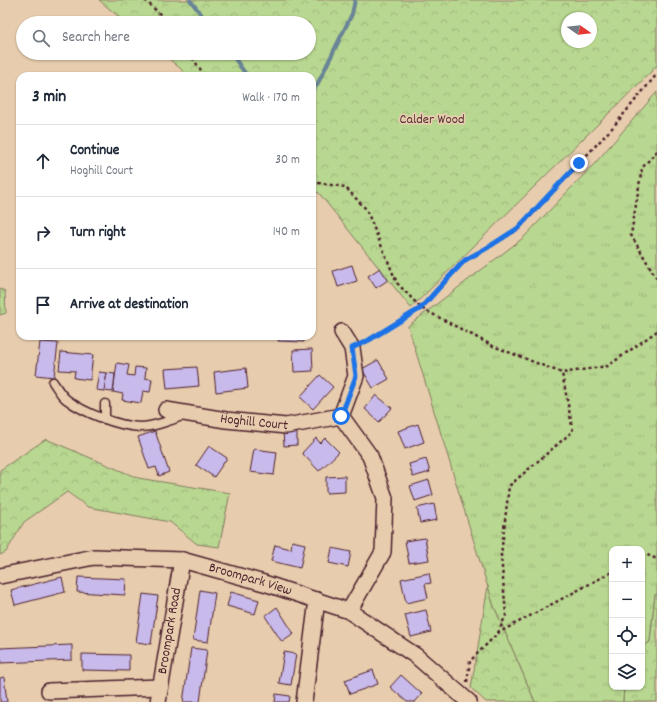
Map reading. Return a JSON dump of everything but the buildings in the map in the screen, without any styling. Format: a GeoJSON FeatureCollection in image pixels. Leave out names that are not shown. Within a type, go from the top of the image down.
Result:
{"type":"FeatureCollection","features":[{"type":"Feature","properties":{"kind":"street"},"geometry":{"type":"LineString","coordinates":[[342,332],[352,348],[356,376],[341,416],[370,456],[385,498],[383,552],[349,611]]}},
{"type":"Feature","properties":{"kind":"street","name":"Hoghill Court"},"geometry":{"type":"LineString","coordinates":[[166,410],[226,420],[286,426],[341,416]]}},
{"type":"Feature","properties":{"kind":"street","name":"Broompark View"},"geometry":{"type":"LineString","coordinates":[[0,576],[94,557],[182,560],[264,582],[349,611],[416,656],[467,700]]}},
{"type":"Feature","properties":{"kind":"street","name":"Broompark Road"},"geometry":{"type":"LineString","coordinates":[[159,695],[182,560]]}},
{"type":"Feature","properties":{"kind":"street"},"geometry":{"type":"LineString","coordinates":[[304,702],[317,600]]}},
{"type":"Feature","properties":{"kind":"street"},"geometry":{"type":"LineString","coordinates":[[49,691],[159,695]]}},
{"type":"Feature","properties":{"kind":"lane"},"geometry":{"type":"LineString","coordinates":[[53,382],[66,398],[87,412],[126,425],[141,427],[174,420],[187,414]]}},
{"type":"Feature","properties":{"kind":"lane"},"geometry":{"type":"LineString","coordinates":[[105,404],[105,419]]}},
{"type":"Feature","properties":{"kind":"path"},"geometry":{"type":"LineString","coordinates":[[145,0],[162,16]]}},
{"type":"Feature","properties":{"kind":"path"},"geometry":{"type":"LineString","coordinates":[[194,60],[203,72]]}},
{"type":"Feature","properties":{"kind":"path"},"geometry":{"type":"LineString","coordinates":[[352,348],[369,340],[421,308],[465,260],[518,228],[613,127],[657,74]]}},
{"type":"Feature","properties":{"kind":"path"},"geometry":{"type":"LineString","coordinates":[[657,151],[642,168],[631,235],[657,279]]}},
{"type":"Feature","properties":{"kind":"path"},"geometry":{"type":"LineString","coordinates":[[316,182],[345,186],[366,209],[397,283],[421,308],[493,346],[562,373],[608,366],[657,331]]}},
{"type":"Feature","properties":{"kind":"path"},"geometry":{"type":"LineString","coordinates":[[498,633],[506,615],[501,555],[509,486],[573,431],[562,373]]}},
{"type":"Feature","properties":{"kind":"path"},"geometry":{"type":"LineString","coordinates":[[645,554],[657,558]]}},
{"type":"Feature","properties":{"kind":"path"},"geometry":{"type":"LineString","coordinates":[[467,700],[470,661],[498,633],[609,574]]}},
{"type":"Feature","properties":{"kind":"green space","name":"Calder Wood"},"geometry":{"type":"Polygon","coordinates":[[[99,0],[657,0],[657,66],[411,308],[318,192],[316,194],[316,72],[183,72],[170,60],[316,60],[316,16],[118,16],[99,0]]]}},
{"type":"Feature","properties":{"kind":"green space"},"geometry":{"type":"Polygon","coordinates":[[[657,92],[657,594],[655,595],[650,642],[645,645],[645,546],[609,546],[609,690],[624,690],[623,702],[535,702],[493,604],[408,326],[523,238],[596,162],[657,92]]]}},
{"type":"Feature","properties":{"kind":"green space"},"geometry":{"type":"Polygon","coordinates":[[[0,289],[5,291],[6,313],[0,315],[0,289]]]}},
{"type":"Feature","properties":{"kind":"green space"},"geometry":{"type":"Polygon","coordinates":[[[46,439],[138,478],[230,493],[219,547],[197,544],[170,522],[88,507],[67,492],[24,522],[6,552],[0,555],[0,470],[46,439]]]}},
{"type":"Feature","properties":{"kind":"green space"},"geometry":{"type":"Polygon","coordinates":[[[488,586],[493,604],[535,702],[486,702],[471,688],[488,586]]]}},
{"type":"Feature","properties":{"kind":"green space"},"geometry":{"type":"Polygon","coordinates":[[[657,594],[657,702],[623,702],[624,690],[645,690],[645,645],[650,642],[655,595],[657,594]]]}},
{"type":"Feature","properties":{"kind":"waterway"},"geometry":{"type":"LineString","coordinates":[[190,0],[203,16]]}},
{"type":"Feature","properties":{"kind":"waterway"},"geometry":{"type":"LineString","coordinates":[[316,86],[352,14],[355,0]]}},
{"type":"Feature","properties":{"kind":"waterway"},"geometry":{"type":"LineString","coordinates":[[236,60],[244,72]]}},
{"type":"Feature","properties":{"kind":"route"},"geometry":{"type":"LineString","coordinates":[[341,416],[356,376],[352,348],[369,340],[421,308],[465,260],[518,228],[579,163]]}}]}
